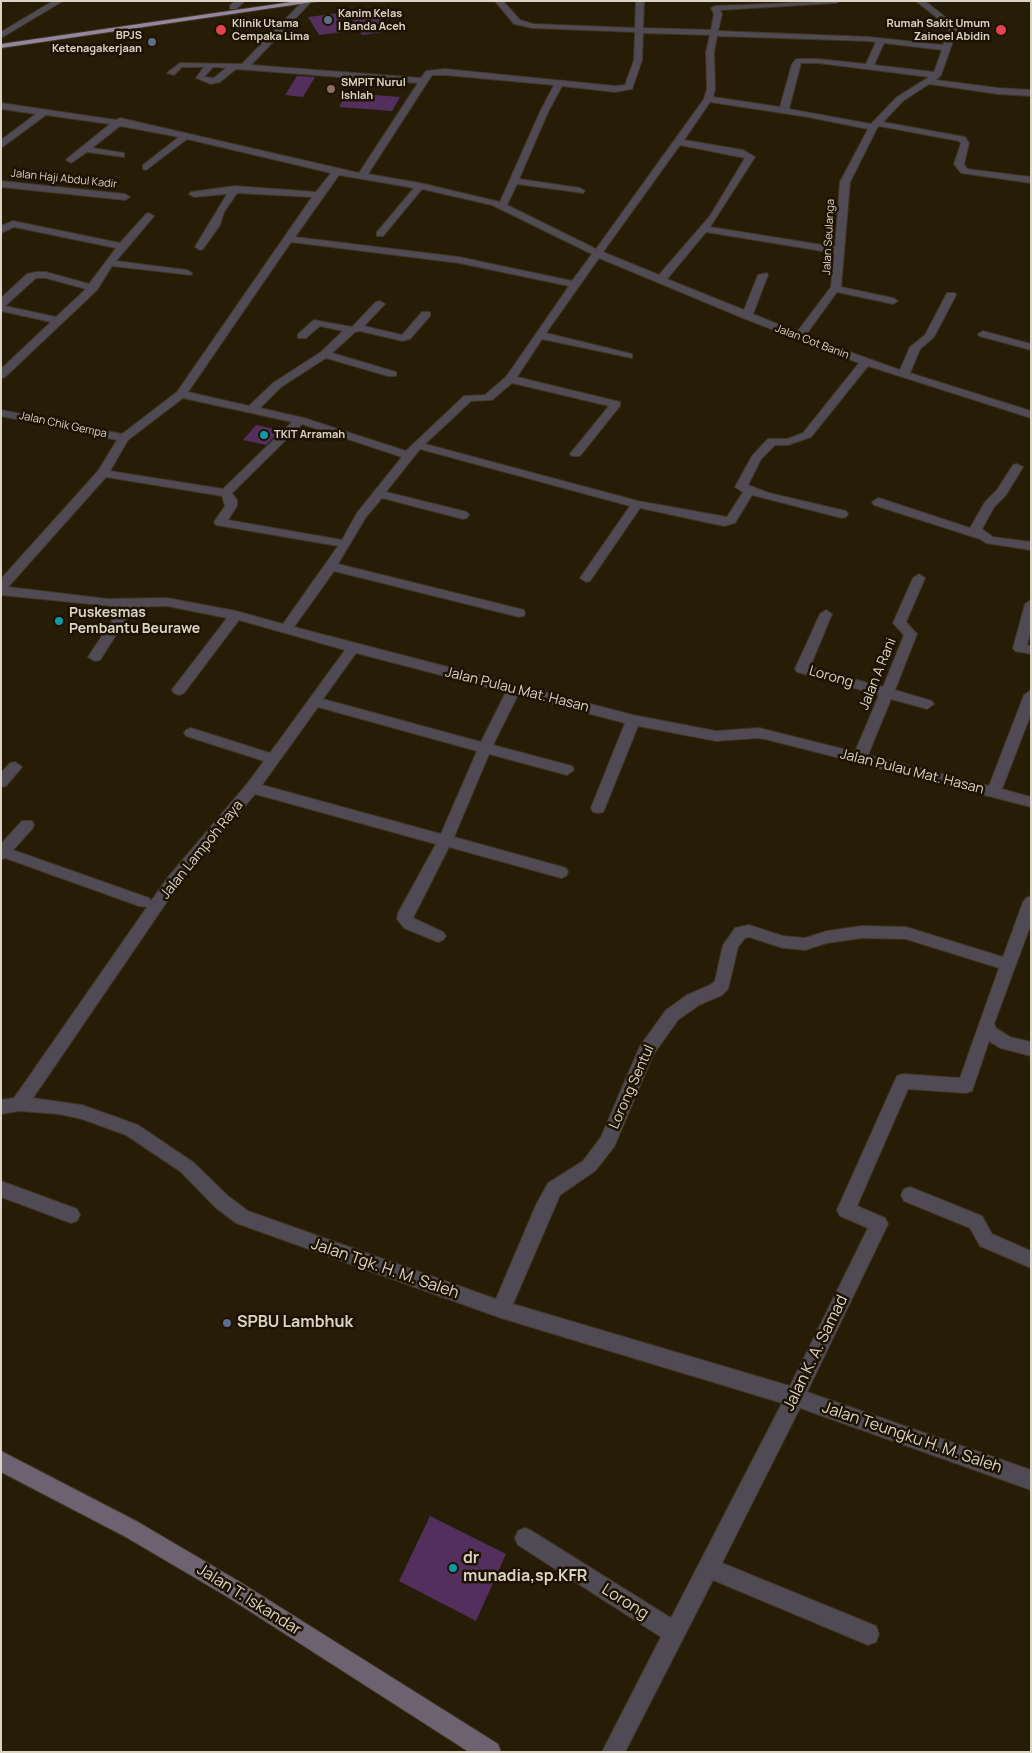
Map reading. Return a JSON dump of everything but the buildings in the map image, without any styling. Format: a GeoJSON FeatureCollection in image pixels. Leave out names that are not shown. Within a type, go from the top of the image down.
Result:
{"type":"FeatureCollection","features":[{"type":"Feature","properties":{"kind":"highway"},"geometry":{"type":"LineString","coordinates":[[1,40],[271,1]]}},
{"type":"Feature","properties":{"kind":"highway"},"geometry":{"type":"LineString","coordinates":[[1,46],[316,1]]}},
{"type":"Feature","properties":{"kind":"street"},"geometry":{"type":"LineString","coordinates":[[25,10],[42,1]]}},
{"type":"Feature","properties":{"kind":"street"},"geometry":{"type":"LineString","coordinates":[[1,36],[59,1]]}},
{"type":"Feature","properties":{"kind":"street"},"geometry":{"type":"LineString","coordinates":[[233,7],[241,1]]}},
{"type":"Feature","properties":{"kind":"street"},"geometry":{"type":"LineString","coordinates":[[499,1],[523,24],[545,27],[716,32],[881,40],[946,48]]}},
{"type":"Feature","properties":{"kind":"street"},"geometry":{"type":"LineString","coordinates":[[362,176],[429,72],[615,89],[629,87],[638,60],[640,1]]}},
{"type":"Feature","properties":{"kind":"street"},"geometry":{"type":"LineString","coordinates":[[286,629],[346,544],[378,493],[408,455],[468,398],[488,398],[510,379],[708,99],[711,89],[710,52],[716,32],[718,14],[715,8],[836,1]]}},
{"type":"Feature","properties":{"kind":"street"},"geometry":{"type":"LineString","coordinates":[[784,110],[796,64],[799,61],[818,61],[938,75],[954,27],[920,1]]}},
{"type":"Feature","properties":{"kind":"street"},"geometry":{"type":"LineString","coordinates":[[244,67],[306,3]]}},
{"type":"Feature","properties":{"kind":"street"},"geometry":{"type":"LineString","coordinates":[[868,68],[881,40]]}},
{"type":"Feature","properties":{"kind":"street"},"geometry":{"type":"LineString","coordinates":[[171,73],[180,65],[211,65],[424,81]]}},
{"type":"Feature","properties":{"kind":"street"},"geometry":{"type":"LineString","coordinates":[[211,65],[200,78],[211,81],[217,80],[233,66]]}},
{"type":"Feature","properties":{"kind":"street","name":"Jalan Seulanga"},"geometry":{"type":"LineString","coordinates":[[799,337],[835,289],[838,275],[841,199],[845,182],[875,125],[900,99],[938,75]]}},
{"type":"Feature","properties":{"kind":"street"},"geometry":{"type":"LineString","coordinates":[[928,81],[998,91],[1031,93]]}},
{"type":"Feature","properties":{"kind":"street"},"geometry":{"type":"LineString","coordinates":[[503,205],[544,112],[560,83]]}},
{"type":"Feature","properties":{"kind":"street"},"geometry":{"type":"LineString","coordinates":[[708,99],[962,139],[966,143],[959,164],[964,170],[1031,180]]}},
{"type":"Feature","properties":{"kind":"street","name":"Jalan Cot Banin"},"geometry":{"type":"LineString","coordinates":[[1,106],[120,121],[337,172],[420,186],[503,205],[599,254],[799,337],[866,362],[1031,415]]}},
{"type":"Feature","properties":{"kind":"street"},"geometry":{"type":"LineString","coordinates":[[1,144],[44,112]]}},
{"type":"Feature","properties":{"kind":"street"},"geometry":{"type":"LineString","coordinates":[[71,160],[120,121]]}},
{"type":"Feature","properties":{"kind":"street"},"geometry":{"type":"LineString","coordinates":[[146,167],[186,135]]}},
{"type":"Feature","properties":{"kind":"street"},"geometry":{"type":"LineString","coordinates":[[661,279],[714,217],[750,158],[743,154],[678,142]]}},
{"type":"Feature","properties":{"kind":"street"},"geometry":{"type":"LineString","coordinates":[[85,149],[121,155]]}},
{"type":"Feature","properties":{"kind":"street"},"geometry":{"type":"LineString","coordinates":[[1,587],[103,473],[124,438],[181,394],[218,343],[318,194],[337,172]]}},
{"type":"Feature","properties":{"kind":"street"},"geometry":{"type":"LineString","coordinates":[[513,181],[580,191]]}},
{"type":"Feature","properties":{"kind":"street","name":"Jalan Haji Abdul Kadir"},"geometry":{"type":"LineString","coordinates":[[1,184],[125,197]]}},
{"type":"Feature","properties":{"kind":"street"},"geometry":{"type":"LineString","coordinates":[[380,234],[420,186]]}},
{"type":"Feature","properties":{"kind":"street"},"geometry":{"type":"LineString","coordinates":[[194,194],[235,189],[318,194]]}},
{"type":"Feature","properties":{"kind":"street"},"geometry":{"type":"LineString","coordinates":[[200,247],[216,225],[219,212],[235,189]]}},
{"type":"Feature","properties":{"kind":"street"},"geometry":{"type":"LineString","coordinates":[[1,375],[93,288],[122,246],[149,216]]}},
{"type":"Feature","properties":{"kind":"street"},"geometry":{"type":"LineString","coordinates":[[5,227],[122,246]]}},
{"type":"Feature","properties":{"kind":"street"},"geometry":{"type":"LineString","coordinates":[[704,229],[839,250]]}},
{"type":"Feature","properties":{"kind":"street"},"geometry":{"type":"LineString","coordinates":[[288,240],[468,262],[576,285]]}},
{"type":"Feature","properties":{"kind":"street"},"geometry":{"type":"LineString","coordinates":[[110,263],[187,273]]}},
{"type":"Feature","properties":{"kind":"street"},"geometry":{"type":"LineString","coordinates":[[58,322],[1,306],[31,276],[36,275],[46,275],[93,288]]}},
{"type":"Feature","properties":{"kind":"street"},"geometry":{"type":"LineString","coordinates":[[747,316],[762,275]]}},
{"type":"Feature","properties":{"kind":"street"},"geometry":{"type":"LineString","coordinates":[[835,289],[893,301]]}},
{"type":"Feature","properties":{"kind":"street"},"geometry":{"type":"LineString","coordinates":[[904,374],[914,347],[928,337],[951,295]]}},
{"type":"Feature","properties":{"kind":"street"},"geometry":{"type":"LineString","coordinates":[[252,409],[277,385],[325,354],[380,304]]}},
{"type":"Feature","properties":{"kind":"street"},"geometry":{"type":"LineString","coordinates":[[302,336],[318,322],[402,338],[406,337],[426,314]]}},
{"type":"Feature","properties":{"kind":"street"},"geometry":{"type":"LineString","coordinates":[[983,334],[1031,346]]}},
{"type":"Feature","properties":{"kind":"street"},"geometry":{"type":"LineString","coordinates":[[540,335],[628,356]]}},
{"type":"Feature","properties":{"kind":"street"},"geometry":{"type":"LineString","coordinates":[[325,354],[392,374]]}},
{"type":"Feature","properties":{"kind":"street"},"geometry":{"type":"LineString","coordinates":[[842,514],[748,491],[741,487],[752,465],[772,441],[788,442],[807,435],[866,362]]}},
{"type":"Feature","properties":{"kind":"street"},"geometry":{"type":"LineString","coordinates":[[510,379],[616,404],[576,454]]}},
{"type":"Feature","properties":{"kind":"street"},"geometry":{"type":"LineString","coordinates":[[181,394],[300,420],[408,455]]}},
{"type":"Feature","properties":{"kind":"street","name":"Jalan Chik Gempa"},"geometry":{"type":"LineString","coordinates":[[1,412],[124,438]]}},
{"type":"Feature","properties":{"kind":"street"},"geometry":{"type":"LineString","coordinates":[[226,493],[300,420]]}},
{"type":"Feature","properties":{"kind":"street"},"geometry":{"type":"LineString","coordinates":[[417,445],[637,504],[724,522],[731,520],[748,491]]}},
{"type":"Feature","properties":{"kind":"street"},"geometry":{"type":"LineString","coordinates":[[980,535],[976,530],[977,524],[988,505],[1002,492],[1017,467]]}},
{"type":"Feature","properties":{"kind":"street"},"geometry":{"type":"LineString","coordinates":[[103,473],[226,493],[231,500],[231,506],[220,520],[225,524],[346,544]]}},
{"type":"Feature","properties":{"kind":"street"},"geometry":{"type":"LineString","coordinates":[[378,493],[463,515]]}},
{"type":"Feature","properties":{"kind":"street"},"geometry":{"type":"LineString","coordinates":[[878,502],[980,535],[990,540],[1031,546]]}},
{"type":"Feature","properties":{"kind":"street"},"geometry":{"type":"LineString","coordinates":[[586,578],[637,504]]}},
{"type":"Feature","properties":{"kind":"street"},"geometry":{"type":"LineString","coordinates":[[331,566],[519,614]]}},
{"type":"Feature","properties":{"kind":"street","name":"Jalan A Rani"},"geometry":{"type":"LineString","coordinates":[[860,758],[888,694],[911,634],[899,623],[919,578]]}},
{"type":"Feature","properties":{"kind":"street","name":"Jalan Pulau Mat. Hasan"},"geometry":{"type":"LineString","coordinates":[[1,591],[24,592],[108,603],[166,602],[236,615],[353,648],[634,720],[716,736],[759,733],[769,735],[1031,802]]}},
{"type":"Feature","properties":{"kind":"street"},"geometry":{"type":"LineString","coordinates":[[95,657],[131,602]]}},
{"type":"Feature","properties":{"kind":"street"},"geometry":{"type":"LineString","coordinates":[[1031,604],[1020,648],[1031,650]]}},
{"type":"Feature","properties":{"kind":"street","name":"Lorong"},"geometry":{"type":"LineString","coordinates":[[826,614],[802,669],[888,694]]}},
{"type":"Feature","properties":{"kind":"street"},"geometry":{"type":"LineString","coordinates":[[179,690],[236,615]]}},
{"type":"Feature","properties":{"kind":"street","name":"Jalan Lampoh Raya"},"geometry":{"type":"LineString","coordinates":[[6,1107],[174,880],[252,788],[274,759],[353,648]]}},
{"type":"Feature","properties":{"kind":"street"},"geometry":{"type":"LineString","coordinates":[[438,936],[410,924],[405,919],[406,913],[446,839],[485,748],[514,689]]}},
{"type":"Feature","properties":{"kind":"street"},"geometry":{"type":"LineString","coordinates":[[888,694],[928,704]]}},
{"type":"Feature","properties":{"kind":"street"},"geometry":{"type":"LineString","coordinates":[[994,793],[1031,695]]}},
{"type":"Feature","properties":{"kind":"street"},"geometry":{"type":"LineString","coordinates":[[316,702],[567,770]]}},
{"type":"Feature","properties":{"kind":"street"},"geometry":{"type":"LineString","coordinates":[[598,808],[634,720]]}},
{"type":"Feature","properties":{"kind":"street"},"geometry":{"type":"LineString","coordinates":[[191,733],[274,759]]}},
{"type":"Feature","properties":{"kind":"street"},"geometry":{"type":"LineString","coordinates":[[1,782],[15,767]]}},
{"type":"Feature","properties":{"kind":"street"},"geometry":{"type":"LineString","coordinates":[[252,788],[446,839],[561,872]]}},
{"type":"Feature","properties":{"kind":"street"},"geometry":{"type":"LineString","coordinates":[[27,825],[2,853],[144,902]]}},
{"type":"Feature","properties":{"kind":"street"},"geometry":{"type":"LineString","coordinates":[[1031,902],[986,1024],[990,1033],[1006,1043],[1031,1049]]}},
{"type":"Feature","properties":{"kind":"street","name":"Lorong Sentul"},"geometry":{"type":"LineString","coordinates":[[501,1309],[545,1205],[554,1189],[589,1166],[608,1142],[646,1051],[672,1015],[694,1000],[716,990],[722,984],[731,945],[740,932],[749,931],[784,942],[806,944],[827,937],[862,932],[906,933],[1008,965]]}},
{"type":"Feature","properties":{"kind":"street","name":"Jalan K. A. Samad"},"geometry":{"type":"LineString","coordinates":[[613,1752],[763,1463],[878,1224],[846,1210],[903,1081],[966,1086],[986,1024]]}},
{"type":"Feature","properties":{"kind":"street","name":"Jalan Tgk. H. M. Saleh"},"geometry":{"type":"LineString","coordinates":[[6,1107],[82,1112],[132,1130],[187,1167],[222,1202],[242,1217],[501,1309],[794,1396]]}},
{"type":"Feature","properties":{"kind":"street"},"geometry":{"type":"LineString","coordinates":[[1,1188],[71,1216]]}},
{"type":"Feature","properties":{"kind":"street"},"geometry":{"type":"LineString","coordinates":[[910,1195],[976,1222],[986,1240],[1031,1260]]}},
{"type":"Feature","properties":{"kind":"street","name":"Jalan Teungku H. M. Saleh"},"geometry":{"type":"LineString","coordinates":[[794,1396],[1031,1480]]}},
{"type":"Feature","properties":{"kind":"street","name":"Jalan T. Iskandar"},"geometry":{"type":"LineString","coordinates":[[1,1461],[131,1529],[233,1589],[490,1752]]}},
{"type":"Feature","properties":{"kind":"street","name":"Lorong"},"geometry":{"type":"LineString","coordinates":[[526,1538],[675,1633]]}},
{"type":"Feature","properties":{"kind":"street"},"geometry":{"type":"LineString","coordinates":[[709,1568],[868,1634]]}},
{"type":"Feature","properties":{"kind":"place","name":"Kanim Kelas I Banda Aceh"},"geometry":{"type":"Point","coordinates":[328,20]}},
{"type":"Feature","properties":{"kind":"place","name":"Klinik Utama Cempaka Lima"},"geometry":{"type":"Point","coordinates":[221,30]}},
{"type":"Feature","properties":{"kind":"place","name":"Rumah Sakit Umum Zainoel Abidin"},"geometry":{"type":"Point","coordinates":[1001,30]}},
{"type":"Feature","properties":{"kind":"place","name":"BPJS Ketenagakerjaan"},"geometry":{"type":"Point","coordinates":[152,42]}},
{"type":"Feature","properties":{"kind":"place","name":"SMPIT Nurul Ishlah"},"geometry":{"type":"Point","coordinates":[331,89]}},
{"type":"Feature","properties":{"kind":"place","name":"TKIT Arramah"},"geometry":{"type":"Point","coordinates":[264,435]}},
{"type":"Feature","properties":{"kind":"place","name":"Puskesmas Pembantu Beurawe"},"geometry":{"type":"Point","coordinates":[59,621]}},
{"type":"Feature","properties":{"kind":"place","name":"SPBU Lambhuk"},"geometry":{"type":"Point","coordinates":[227,1323]}},
{"type":"Feature","properties":{"kind":"place","name":"dr munadia,sp.KFR"},"geometry":{"type":"Point","coordinates":[453,1568]}}]}
